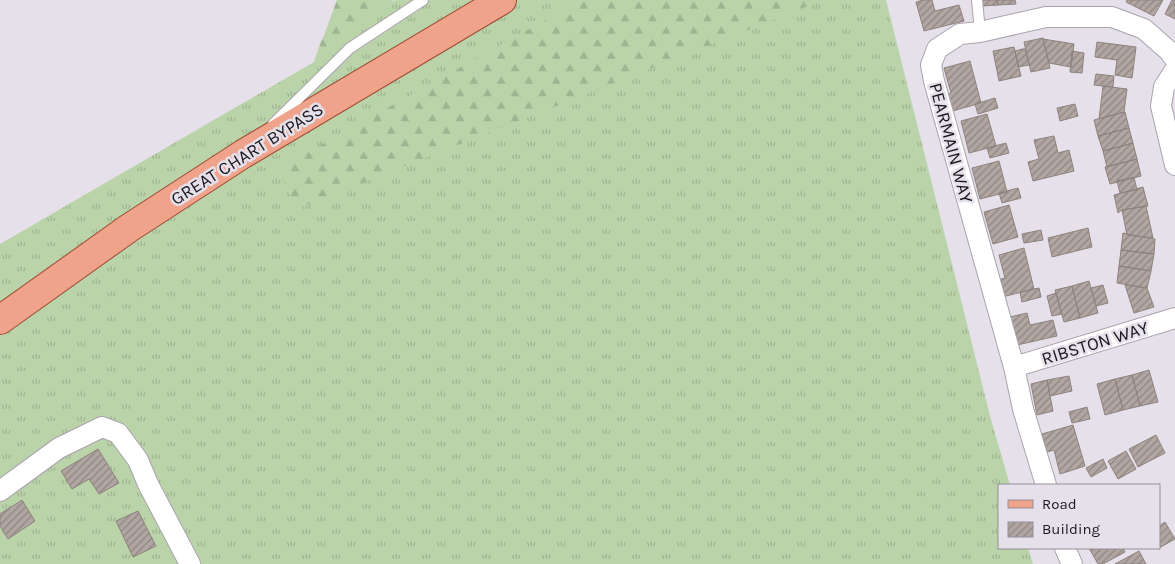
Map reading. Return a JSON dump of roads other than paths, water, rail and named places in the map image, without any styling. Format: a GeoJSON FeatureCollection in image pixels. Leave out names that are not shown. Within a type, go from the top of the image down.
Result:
{"type":"FeatureCollection","features":[{"type":"Feature","properties":{"kind":"main road","name":"GREAT CHART BYPASS"},"geometry":{"type":"LineString","coordinates":[[0,320],[129,228],[242,154],[502,0]]}},
{"type":"Feature","properties":{"kind":"street","name":"PEARMAIN WAY"},"geometry":{"type":"LineString","coordinates":[[1046,484],[1022,409],[1014,367],[931,65],[937,49],[960,34],[980,32],[1046,17],[1112,17],[1144,29],[1169,51],[1175,59]]}},
{"type":"Feature","properties":{"kind":"street"},"geometry":{"type":"LineString","coordinates":[[1175,70],[1164,87],[1161,106],[1175,166]]}},
{"type":"Feature","properties":{"kind":"street","name":"RIBSTON WAY"},"geometry":{"type":"LineString","coordinates":[[1014,367],[1175,318]]}},
{"type":"Feature","properties":{"kind":"street"},"geometry":{"type":"LineString","coordinates":[[0,491],[59,448],[102,427],[118,433],[138,460],[148,484],[190,564]]}},
{"type":"Feature","properties":{"kind":"street"},"geometry":{"type":"LineString","coordinates":[[1065,549],[1072,564]]}},
{"type":"Feature","properties":{"kind":"lane"},"geometry":{"type":"LineString","coordinates":[[242,154],[350,48],[423,0]]}},
{"type":"Feature","properties":{"kind":"lane"},"geometry":{"type":"LineString","coordinates":[[976,0],[980,32]]}}]}
